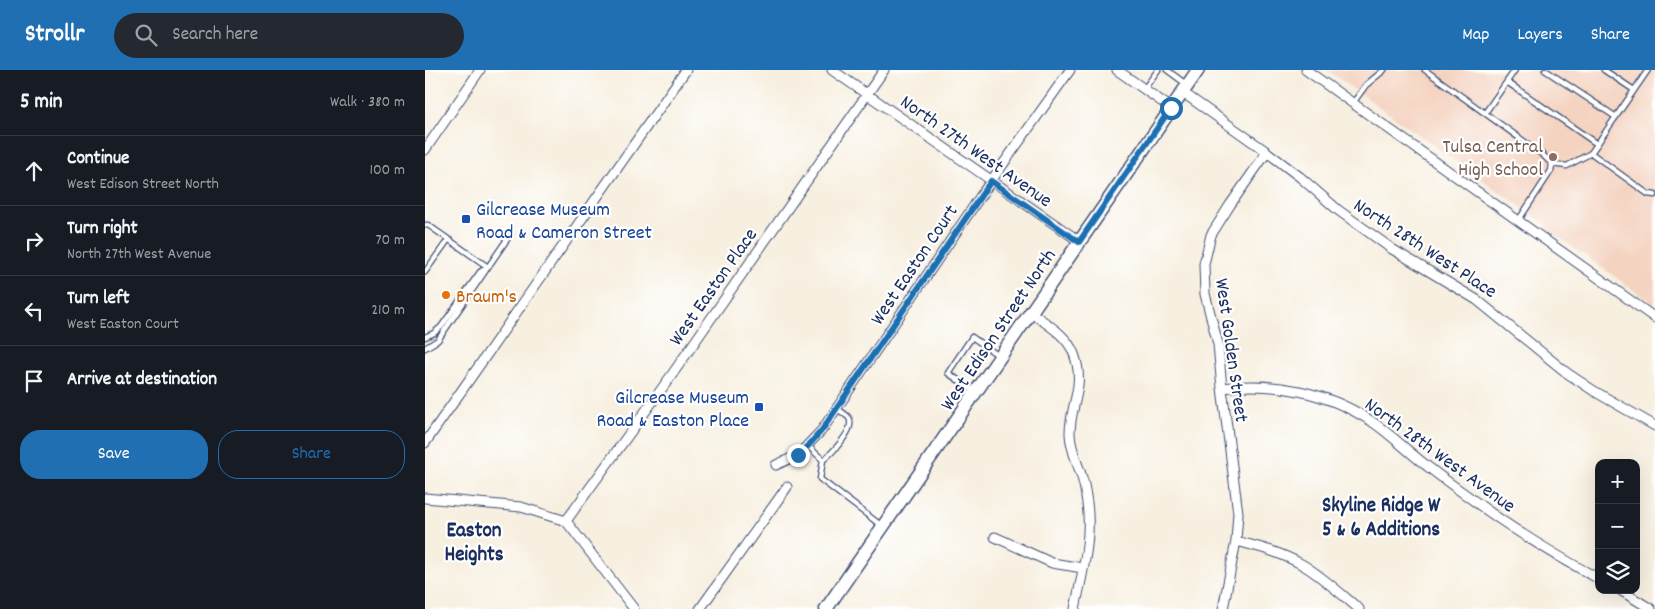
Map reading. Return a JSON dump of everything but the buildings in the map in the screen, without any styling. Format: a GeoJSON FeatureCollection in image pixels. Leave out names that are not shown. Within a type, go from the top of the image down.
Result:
{"type":"FeatureCollection","features":[{"type":"Feature","properties":{"kind":"main road","name":"West Edison Street North"},"geometry":{"type":"LineString","coordinates":[[826,609],[1198,70]]}},
{"type":"Feature","properties":{"kind":"street"},"geometry":{"type":"LineString","coordinates":[[425,150],[481,70]]}},
{"type":"Feature","properties":{"kind":"street"},"geometry":{"type":"LineString","coordinates":[[425,443],[686,70]]}},
{"type":"Feature","properties":{"kind":"street","name":"North 27th West Avenue"},"geometry":{"type":"LineString","coordinates":[[832,70],[1079,242]]}},
{"type":"Feature","properties":{"kind":"street","name":"West Easton Place"},"geometry":{"type":"LineString","coordinates":[[567,521],[671,376],[884,70]]}},
{"type":"Feature","properties":{"kind":"street","name":"West Easton Court"},"geometry":{"type":"LineString","coordinates":[[776,465],[793,458],[808,446],[822,430],[991,181],[1070,70]]}},
{"type":"Feature","properties":{"kind":"street"},"geometry":{"type":"LineString","coordinates":[[1117,70],[1171,108]]}},
{"type":"Feature","properties":{"kind":"street"},"geometry":{"type":"LineString","coordinates":[[1306,70],[1655,318]]}},
{"type":"Feature","properties":{"kind":"street","name":"North 28th West Place"},"geometry":{"type":"LineString","coordinates":[[1185,88],[1376,238],[1477,300],[1567,372],[1594,391],[1655,426]]}},
{"type":"Feature","properties":{"kind":"street","name":"West Golden Street"},"geometry":{"type":"LineString","coordinates":[[1223,609],[1236,541],[1238,513],[1218,344],[1205,294],[1204,264],[1211,234],[1267,152]]}},
{"type":"Feature","properties":{"kind":"street"},"geometry":{"type":"LineString","coordinates":[[1031,312],[1062,336],[1069,345],[1077,364],[1078,393],[1070,431],[1071,444],[1083,481],[1087,505],[1088,543],[1075,609]]}},
{"type":"Feature","properties":{"kind":"street","name":"North 28th West Avenue"},"geometry":{"type":"LineString","coordinates":[[1222,388],[1240,386],[1277,387],[1326,398],[1349,408],[1377,425],[1426,466],[1493,515],[1595,577]]}},
{"type":"Feature","properties":{"kind":"street"},"geometry":{"type":"LineString","coordinates":[[700,609],[787,487]]}},
{"type":"Feature","properties":{"kind":"street"},"geometry":{"type":"LineString","coordinates":[[425,498],[521,507],[567,521],[634,609]]}},
{"type":"Feature","properties":{"kind":"street"},"geometry":{"type":"LineString","coordinates":[[995,537],[1052,563],[1083,568]]}},
{"type":"Feature","properties":{"kind":"street"},"geometry":{"type":"LineString","coordinates":[[1236,541],[1283,555],[1303,565],[1321,577],[1359,609]]}},
{"type":"Feature","properties":{"kind":"street"},"geometry":{"type":"LineString","coordinates":[[1626,594],[1651,609]]}},
{"type":"Feature","properties":{"kind":"lane"},"geometry":{"type":"LineString","coordinates":[[1144,89],[1157,70]]}},
{"type":"Feature","properties":{"kind":"lane"},"geometry":{"type":"LineString","coordinates":[[1353,103],[1366,85],[1383,70]]}},
{"type":"Feature","properties":{"kind":"lane"},"geometry":{"type":"LineString","coordinates":[[1425,70],[1485,112],[1543,155],[1552,164],[1567,166],[1591,153],[1648,70]]}},
{"type":"Feature","properties":{"kind":"lane"},"geometry":{"type":"LineString","coordinates":[[1485,112],[1515,70]]}},
{"type":"Feature","properties":{"kind":"lane"},"geometry":{"type":"LineString","coordinates":[[1545,70],[1616,116]]}},
{"type":"Feature","properties":{"kind":"lane"},"geometry":{"type":"LineString","coordinates":[[1603,70],[1634,90]]}},
{"type":"Feature","properties":{"kind":"lane"},"geometry":{"type":"LineString","coordinates":[[1170,71],[1185,88]]}},
{"type":"Feature","properties":{"kind":"lane"},"geometry":{"type":"LineString","coordinates":[[1507,82],[1597,144]]}},
{"type":"Feature","properties":{"kind":"lane"},"geometry":{"type":"LineString","coordinates":[[1591,153],[1648,194],[1655,195]]}},
{"type":"Feature","properties":{"kind":"lane"},"geometry":{"type":"LineString","coordinates":[[1518,221],[1551,171],[1552,164]]}},
{"type":"Feature","properties":{"kind":"lane"},"geometry":{"type":"LineString","coordinates":[[425,225],[428,225],[488,267]]}},
{"type":"Feature","properties":{"kind":"lane"},"geometry":{"type":"LineString","coordinates":[[425,348],[439,340],[510,235]]}},
{"type":"Feature","properties":{"kind":"lane"},"geometry":{"type":"LineString","coordinates":[[425,272],[447,240]]}},
{"type":"Feature","properties":{"kind":"lane"},"geometry":{"type":"LineString","coordinates":[[426,338],[441,327],[480,272],[488,267]]}},
{"type":"Feature","properties":{"kind":"lane"},"geometry":{"type":"LineString","coordinates":[[976,393],[948,373],[972,338],[1000,357]]}},
{"type":"Feature","properties":{"kind":"lane"},"geometry":{"type":"LineString","coordinates":[[836,408],[849,418],[851,425],[833,452],[823,460],[820,479],[883,526]]}},
{"type":"Feature","properties":{"kind":"lane"},"geometry":{"type":"LineString","coordinates":[[808,446],[823,460]]}},
{"type":"Feature","properties":{"kind":"shaded area","name":"Tulsa Central High School"},"geometry":{"type":"Polygon","coordinates":[[[1327,70],[1655,70],[1655,305],[1547,229],[1548,226],[1327,70]]]}},
{"type":"Feature","properties":{"kind":"place","name":"Tulsa Central High School"},"geometry":{"type":"Point","coordinates":[1553,157]}},
{"type":"Feature","properties":{"kind":"place","name":"Gilcrease Museum Road & Cameron Street"},"geometry":{"type":"Point","coordinates":[466,219]}},
{"type":"Feature","properties":{"kind":"place","name":"Braum's"},"geometry":{"type":"Point","coordinates":[446,295]}},
{"type":"Feature","properties":{"kind":"place","name":"Gilcrease Museum Road & Easton Place"},"geometry":{"type":"Point","coordinates":[759,407]}},
{"type":"Feature","properties":{"kind":"district","name":"Skyline Ridge W 5 & 6 Additions"},"geometry":{"type":"Point","coordinates":[1381,516]}},
{"type":"Feature","properties":{"kind":"district","name":"Easton Heights"},"geometry":{"type":"Point","coordinates":[474,541]}},
{"type":"Feature","properties":{"kind":"route"},"geometry":{"type":"LineString","coordinates":[[798,455],[822,430],[991,181],[1079,242],[1171,108]]}}]}
